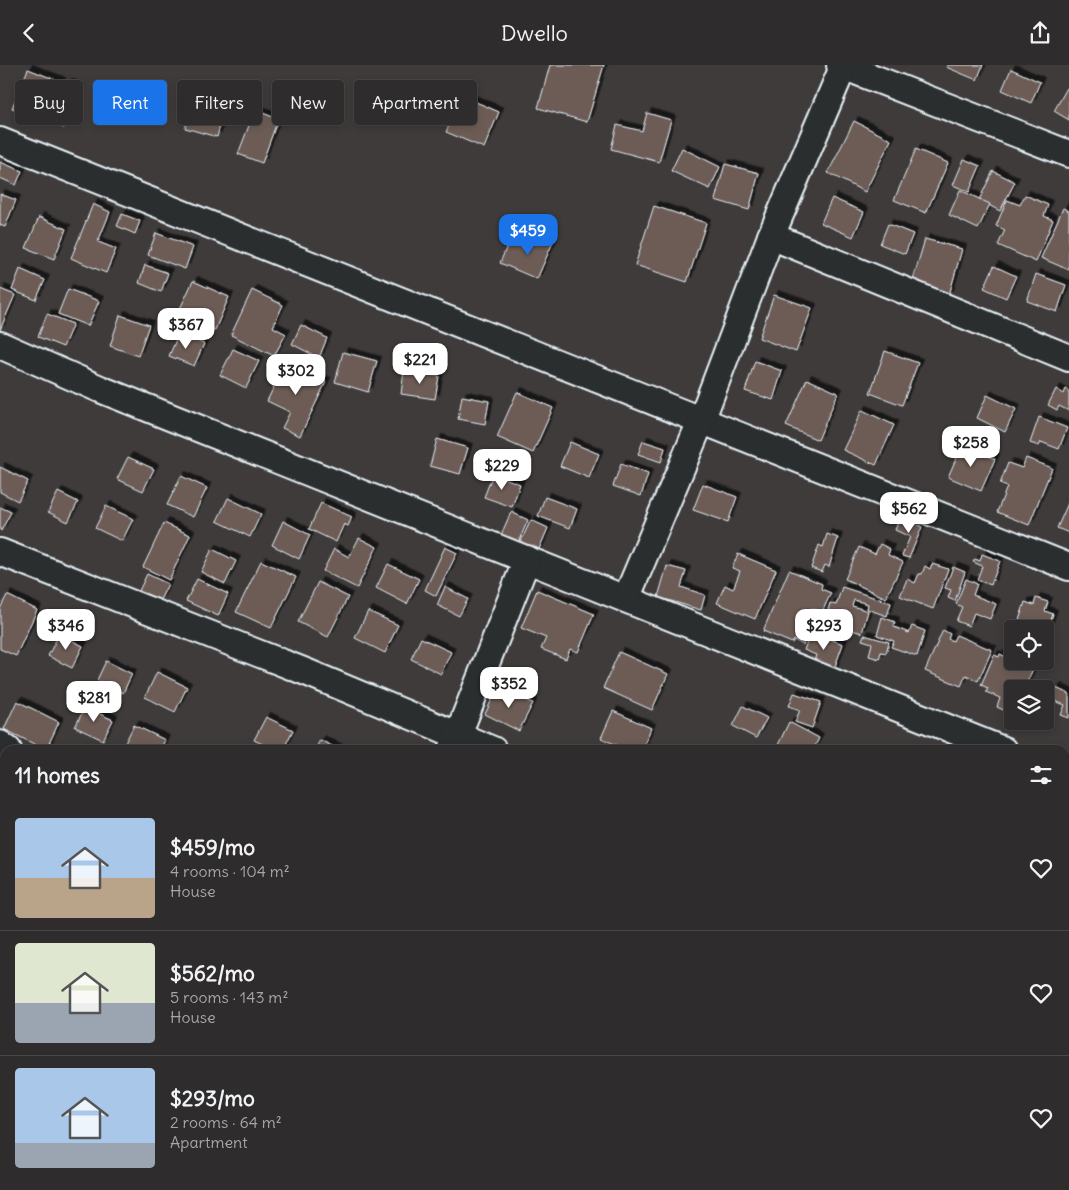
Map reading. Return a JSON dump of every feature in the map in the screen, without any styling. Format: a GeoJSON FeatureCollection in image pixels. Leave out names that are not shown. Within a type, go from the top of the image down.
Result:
{"type":"FeatureCollection","features":[{"type":"Feature","properties":{"kind":"street"},"geometry":{"type":"LineString","coordinates":[[626,599],[701,421],[772,236],[843,65],[1069,154]]}},
{"type":"Feature","properties":{"kind":"street"},"geometry":{"type":"LineString","coordinates":[[0,141],[1069,567]]}},
{"type":"Feature","properties":{"kind":"street"},"geometry":{"type":"LineString","coordinates":[[772,236],[1069,357]]}},
{"type":"Feature","properties":{"kind":"street"},"geometry":{"type":"LineString","coordinates":[[0,345],[100,389],[991,745]]}},
{"type":"Feature","properties":{"kind":"street"},"geometry":{"type":"LineString","coordinates":[[0,552],[306,672],[455,743],[527,559]]}},
{"type":"Feature","properties":{"kind":"building"},"geometry":{"type":"Polygon","coordinates":[[[550,65],[604,65],[587,122],[538,108],[550,65]]]}},
{"type":"Feature","properties":{"kind":"building"},"geometry":{"type":"Polygon","coordinates":[[[947,65],[983,65],[977,80],[946,67],[947,65]]]}},
{"type":"Feature","properties":{"kind":"building"},"geometry":{"type":"Polygon","coordinates":[[[28,69],[56,80],[23,80],[28,69]]]}},
{"type":"Feature","properties":{"kind":"building"},"geometry":{"type":"Polygon","coordinates":[[[1011,69],[1040,82],[1031,103],[1002,90],[1011,69]]]}},
{"type":"Feature","properties":{"kind":"building"},"geometry":{"type":"Polygon","coordinates":[[[1067,88],[1069,88],[1069,120],[1054,111],[1067,88]]]}},
{"type":"Feature","properties":{"kind":"building"},"geometry":{"type":"Polygon","coordinates":[[[477,102],[499,112],[484,148],[446,132],[449,125],[477,125],[477,102]]]}},
{"type":"Feature","properties":{"kind":"building"},"geometry":{"type":"Polygon","coordinates":[[[262,113],[272,117],[272,125],[276,125],[262,163],[238,154],[249,125],[262,125],[262,113]]]}},
{"type":"Feature","properties":{"kind":"building"},"geometry":{"type":"Polygon","coordinates":[[[647,113],[671,120],[659,162],[611,149],[617,125],[642,131],[647,113]]]}},
{"type":"Feature","properties":{"kind":"building"},"geometry":{"type":"Polygon","coordinates":[[[854,121],[891,140],[865,192],[828,173],[854,121]]]}},
{"type":"Feature","properties":{"kind":"building"},"geometry":{"type":"Polygon","coordinates":[[[186,125],[220,125],[217,137],[185,128],[186,125]]]}},
{"type":"Feature","properties":{"kind":"building"},"geometry":{"type":"Polygon","coordinates":[[[682,148],[720,167],[710,189],[671,171],[682,148]]]}},
{"type":"Feature","properties":{"kind":"building"},"geometry":{"type":"Polygon","coordinates":[[[916,149],[948,163],[926,213],[894,200],[916,149]]]}},
{"type":"Feature","properties":{"kind":"building"},"geometry":{"type":"Polygon","coordinates":[[[964,159],[980,166],[969,192],[953,185],[964,159]]]}},
{"type":"Feature","properties":{"kind":"building"},"geometry":{"type":"Polygon","coordinates":[[[0,162],[22,171],[16,185],[0,178],[0,162]]]}},
{"type":"Feature","properties":{"kind":"building"},"geometry":{"type":"Polygon","coordinates":[[[725,164],[759,173],[749,210],[715,200],[725,164]]]}},
{"type":"Feature","properties":{"kind":"building"},"geometry":{"type":"Polygon","coordinates":[[[993,171],[1015,182],[1000,211],[979,200],[993,171]]]}},
{"type":"Feature","properties":{"kind":"building"},"geometry":{"type":"Polygon","coordinates":[[[960,190],[990,204],[978,229],[949,215],[960,190]]]}},
{"type":"Feature","properties":{"kind":"building"},"geometry":{"type":"Polygon","coordinates":[[[0,194],[16,200],[5,227],[0,225],[0,194]]]}},
{"type":"Feature","properties":{"kind":"building"},"geometry":{"type":"Polygon","coordinates":[[[1025,195],[1048,205],[1044,216],[1053,220],[1036,262],[998,245],[1005,230],[996,226],[1007,200],[1020,205],[1025,195]]]}},
{"type":"Feature","properties":{"kind":"building"},"geometry":{"type":"Polygon","coordinates":[[[832,198],[864,212],[853,237],[821,223],[832,198]]]}},
{"type":"Feature","properties":{"kind":"building"},"geometry":{"type":"Polygon","coordinates":[[[93,204],[110,212],[98,242],[116,249],[106,273],[71,258],[93,204]]]}},
{"type":"Feature","properties":{"kind":"building"},"geometry":{"type":"Polygon","coordinates":[[[654,206],[706,223],[687,282],[635,265],[654,206]]]}},
{"type":"Feature","properties":{"kind":"building"},"geometry":{"type":"Polygon","coordinates":[[[1063,208],[1069,211],[1069,270],[1041,258],[1063,208]]]}},
{"type":"Feature","properties":{"kind":"building"},"geometry":{"type":"Polygon","coordinates":[[[122,214],[140,221],[135,234],[117,226],[122,214]]]}},
{"type":"Feature","properties":{"kind":"building"},"geometry":{"type":"Polygon","coordinates":[[[39,217],[66,229],[54,259],[26,248],[39,217]]]}},
{"type":"Feature","properties":{"kind":"building"},"geometry":{"type":"Polygon","coordinates":[[[888,224],[913,234],[905,254],[880,244],[888,224]]]}},
{"type":"Feature","properties":{"kind":"building"},"geometry":{"type":"Polygon","coordinates":[[[156,233],[193,247],[185,269],[148,255],[156,233]]]}},
{"type":"Feature","properties":{"kind":"building"},"geometry":{"type":"Polygon","coordinates":[[[533,234],[553,242],[537,279],[500,263],[509,241],[526,249],[533,234]]]}},
{"type":"Feature","properties":{"kind":"building"},"geometry":{"type":"Polygon","coordinates":[[[925,239],[962,249],[949,295],[912,283],[925,239]]]}},
{"type":"Feature","properties":{"kind":"building"},"geometry":{"type":"Polygon","coordinates":[[[145,265],[168,273],[161,292],[139,283],[145,265]]]}},
{"type":"Feature","properties":{"kind":"building"},"geometry":{"type":"Polygon","coordinates":[[[994,266],[1016,276],[1006,298],[984,288],[994,266]]]}},
{"type":"Feature","properties":{"kind":"building"},"geometry":{"type":"Polygon","coordinates":[[[20,269],[45,280],[36,300],[12,290],[20,269]]]}},
{"type":"Feature","properties":{"kind":"building"},"geometry":{"type":"Polygon","coordinates":[[[1036,274],[1066,285],[1057,312],[1027,301],[1036,274]]]}},
{"type":"Feature","properties":{"kind":"building"},"geometry":{"type":"Polygon","coordinates":[[[193,281],[229,297],[215,330],[178,313],[193,281]]]}},
{"type":"Feature","properties":{"kind":"building"},"geometry":{"type":"Polygon","coordinates":[[[0,289],[15,295],[0,330],[0,289]]]}},
{"type":"Feature","properties":{"kind":"building"},"geometry":{"type":"Polygon","coordinates":[[[68,289],[99,301],[88,326],[58,314],[68,289]]]}},
{"type":"Feature","properties":{"kind":"building"},"geometry":{"type":"Polygon","coordinates":[[[252,290],[283,305],[273,327],[286,334],[274,356],[231,335],[252,290]]]}},
{"type":"Feature","properties":{"kind":"building"},"geometry":{"type":"Polygon","coordinates":[[[774,295],[812,308],[796,352],[759,338],[774,295]]]}},
{"type":"Feature","properties":{"kind":"building"},"geometry":{"type":"Polygon","coordinates":[[[47,314],[73,324],[63,347],[38,337],[47,314]]]}},
{"type":"Feature","properties":{"kind":"building"},"geometry":{"type":"Polygon","coordinates":[[[120,315],[149,325],[138,356],[110,346],[120,315]]]}},
{"type":"Feature","properties":{"kind":"building"},"geometry":{"type":"Polygon","coordinates":[[[301,325],[327,338],[319,358],[292,344],[301,325]]]}},
{"type":"Feature","properties":{"kind":"building"},"geometry":{"type":"Polygon","coordinates":[[[179,333],[204,344],[194,366],[169,356],[179,333]]]}},
{"type":"Feature","properties":{"kind":"building"},"geometry":{"type":"Polygon","coordinates":[[[233,349],[259,361],[246,388],[220,375],[233,349]]]}},
{"type":"Feature","properties":{"kind":"building"},"geometry":{"type":"Polygon","coordinates":[[[885,351],[918,363],[902,405],[870,393],[885,351]]]}},
{"type":"Feature","properties":{"kind":"building"},"geometry":{"type":"Polygon","coordinates":[[[343,352],[377,361],[368,392],[335,382],[343,352]]]}},
{"type":"Feature","properties":{"kind":"building"},"geometry":{"type":"Polygon","coordinates":[[[755,361],[782,371],[773,400],[745,391],[755,361]]]}},
{"type":"Feature","properties":{"kind":"building"},"geometry":{"type":"Polygon","coordinates":[[[286,362],[326,382],[300,436],[282,428],[290,412],[267,401],[286,362]]]}},
{"type":"Feature","properties":{"kind":"building"},"geometry":{"type":"Polygon","coordinates":[[[404,370],[439,376],[435,399],[401,394],[404,370]]]}},
{"type":"Feature","properties":{"kind":"building"},"geometry":{"type":"Polygon","coordinates":[[[807,379],[838,393],[818,440],[786,426],[807,379]]]}},
{"type":"Feature","properties":{"kind":"building"},"geometry":{"type":"Polygon","coordinates":[[[1056,389],[1064,394],[1066,389],[1069,391],[1069,411],[1059,406],[1057,410],[1048,405],[1056,389]]]}},
{"type":"Feature","properties":{"kind":"building"},"geometry":{"type":"Polygon","coordinates":[[[517,392],[553,408],[533,453],[497,437],[517,392]]]}},
{"type":"Feature","properties":{"kind":"building"},"geometry":{"type":"Polygon","coordinates":[[[987,395],[1016,409],[1005,432],[977,418],[987,395]]]}},
{"type":"Feature","properties":{"kind":"building"},"geometry":{"type":"Polygon","coordinates":[[[462,396],[489,401],[485,424],[458,419],[462,396]]]}},
{"type":"Feature","properties":{"kind":"building"},"geometry":{"type":"Polygon","coordinates":[[[862,410],[894,425],[876,465],[843,450],[862,410]]]}},
{"type":"Feature","properties":{"kind":"building"},"geometry":{"type":"Polygon","coordinates":[[[1039,417],[1067,428],[1059,449],[1041,442],[1039,446],[1030,443],[1039,417]]]}},
{"type":"Feature","properties":{"kind":"building"},"geometry":{"type":"Polygon","coordinates":[[[437,439],[468,448],[460,474],[430,466],[437,439]]]}},
{"type":"Feature","properties":{"kind":"building"},"geometry":{"type":"Polygon","coordinates":[[[643,441],[665,448],[661,462],[638,454],[643,441]]]}},
{"type":"Feature","properties":{"kind":"building"},"geometry":{"type":"Polygon","coordinates":[[[570,442],[599,454],[589,478],[560,466],[570,442]]]}},
{"type":"Feature","properties":{"kind":"building"},"geometry":{"type":"Polygon","coordinates":[[[962,445],[995,459],[981,491],[948,477],[962,445]]]}},
{"type":"Feature","properties":{"kind":"building"},"geometry":{"type":"Polygon","coordinates":[[[128,457],[154,469],[143,491],[117,479],[128,457]]]}},
{"type":"Feature","properties":{"kind":"building"},"geometry":{"type":"Polygon","coordinates":[[[1026,458],[1052,468],[1029,525],[997,512],[1007,487],[1000,484],[1008,463],[1022,468],[1026,458]]]}},
{"type":"Feature","properties":{"kind":"building"},"geometry":{"type":"Polygon","coordinates":[[[621,464],[648,474],[641,496],[613,486],[621,464]]]}},
{"type":"Feature","properties":{"kind":"building"},"geometry":{"type":"Polygon","coordinates":[[[0,467],[28,481],[18,501],[0,492],[0,467]]]}},
{"type":"Feature","properties":{"kind":"building"},"geometry":{"type":"Polygon","coordinates":[[[493,474],[520,484],[512,507],[484,497],[493,474]]]}},
{"type":"Feature","properties":{"kind":"building"},"geometry":{"type":"Polygon","coordinates":[[[181,476],[207,488],[193,517],[167,505],[181,476]]]}},
{"type":"Feature","properties":{"kind":"building"},"geometry":{"type":"Polygon","coordinates":[[[703,484],[737,497],[728,522],[693,510],[703,484]]]}},
{"type":"Feature","properties":{"kind":"building"},"geometry":{"type":"Polygon","coordinates":[[[58,492],[78,502],[68,522],[48,512],[58,492]]]}},
{"type":"Feature","properties":{"kind":"building"},"geometry":{"type":"Polygon","coordinates":[[[545,497],[577,509],[570,528],[538,516],[545,497]]]}},
{"type":"Feature","properties":{"kind":"building"},"geometry":{"type":"Polygon","coordinates":[[[228,498],[261,514],[250,537],[217,521],[228,498]]]}},
{"type":"Feature","properties":{"kind":"building"},"geometry":{"type":"Polygon","coordinates":[[[1069,501],[1069,533],[1057,528],[1069,501]]]}},
{"type":"Feature","properties":{"kind":"building"},"geometry":{"type":"Polygon","coordinates":[[[321,503],[352,517],[348,526],[344,524],[336,542],[309,529],[321,503]]]}},
{"type":"Feature","properties":{"kind":"building"},"geometry":{"type":"Polygon","coordinates":[[[106,506],[133,519],[122,541],[95,528],[106,506]]]}},
{"type":"Feature","properties":{"kind":"building"},"geometry":{"type":"Polygon","coordinates":[[[0,507],[11,512],[1,531],[0,530],[0,507]]]}},
{"type":"Feature","properties":{"kind":"building"},"geometry":{"type":"Polygon","coordinates":[[[511,512],[528,520],[514,552],[497,544],[511,512]]]}},
{"type":"Feature","properties":{"kind":"building"},"geometry":{"type":"Polygon","coordinates":[[[900,517],[922,527],[909,558],[902,556],[910,537],[895,530],[900,517]]]}},
{"type":"Feature","properties":{"kind":"building"},"geometry":{"type":"Polygon","coordinates":[[[531,520],[548,528],[537,554],[519,545],[531,520]]]}},
{"type":"Feature","properties":{"kind":"building"},"geometry":{"type":"Polygon","coordinates":[[[283,521],[310,535],[299,559],[272,545],[283,521]]]}},
{"type":"Feature","properties":{"kind":"building"},"geometry":{"type":"Polygon","coordinates":[[[164,523],[190,535],[169,580],[143,567],[164,523]]]}},
{"type":"Feature","properties":{"kind":"building"},"geometry":{"type":"Polygon","coordinates":[[[827,534],[838,538],[829,567],[825,565],[822,572],[811,568],[819,545],[823,547],[827,534]]]}},
{"type":"Feature","properties":{"kind":"building"},"geometry":{"type":"Polygon","coordinates":[[[359,538],[377,547],[357,588],[323,571],[334,549],[349,557],[359,538]]]}},
{"type":"Feature","properties":{"kind":"building"},"geometry":{"type":"Polygon","coordinates":[[[880,544],[890,549],[888,555],[903,562],[886,598],[845,579],[859,547],[875,554],[880,544]]]}},
{"type":"Feature","properties":{"kind":"building"},"geometry":{"type":"Polygon","coordinates":[[[445,547],[457,553],[436,596],[425,590],[445,547]]]}},
{"type":"Feature","properties":{"kind":"building"},"geometry":{"type":"Polygon","coordinates":[[[212,549],[236,561],[225,584],[201,572],[212,549]]]}},
{"type":"Feature","properties":{"kind":"building"},"geometry":{"type":"Polygon","coordinates":[[[738,554],[776,570],[755,619],[717,603],[725,585],[733,589],[740,571],[732,568],[738,554]]]}},
{"type":"Feature","properties":{"kind":"building"},"geometry":{"type":"Polygon","coordinates":[[[982,554],[1000,561],[991,585],[977,580],[982,566],[973,562],[975,559],[980,561],[982,554]]]}},
{"type":"Feature","properties":{"kind":"building"},"geometry":{"type":"Polygon","coordinates":[[[261,561],[296,577],[271,628],[236,612],[261,561]]]}},
{"type":"Feature","properties":{"kind":"building"},"geometry":{"type":"Polygon","coordinates":[[[388,564],[419,579],[407,604],[376,588],[388,564]]]}},
{"type":"Feature","properties":{"kind":"building"},"geometry":{"type":"Polygon","coordinates":[[[932,564],[948,569],[933,609],[900,596],[907,579],[915,583],[925,566],[930,569],[932,564]]]}},
{"type":"Feature","properties":{"kind":"building"},"geometry":{"type":"Polygon","coordinates":[[[667,566],[686,571],[681,587],[705,595],[701,610],[658,597],[667,566]]]}},
{"type":"Feature","properties":{"kind":"building"},"geometry":{"type":"Polygon","coordinates":[[[953,567],[965,572],[955,601],[948,598],[951,590],[945,588],[953,567]]]}},
{"type":"Feature","properties":{"kind":"building"},"geometry":{"type":"Polygon","coordinates":[[[789,570],[822,584],[821,589],[831,593],[822,612],[812,608],[804,626],[810,629],[803,645],[794,640],[792,643],[763,631],[789,570]]]}},
{"type":"Feature","properties":{"kind":"building"},"geometry":{"type":"Polygon","coordinates":[[[147,574],[168,584],[159,602],[138,593],[147,574]]]}},
{"type":"Feature","properties":{"kind":"building"},"geometry":{"type":"Polygon","coordinates":[[[197,579],[228,594],[218,616],[186,601],[197,579]]]}},
{"type":"Feature","properties":{"kind":"building"},"geometry":{"type":"Polygon","coordinates":[[[966,579],[977,584],[973,595],[996,604],[990,619],[974,613],[969,626],[956,621],[962,607],[956,604],[966,579]]]}},
{"type":"Feature","properties":{"kind":"building"},"geometry":{"type":"Polygon","coordinates":[[[318,582],[348,597],[328,637],[298,622],[318,582]]]}},
{"type":"Feature","properties":{"kind":"building"},"geometry":{"type":"Polygon","coordinates":[[[445,587],[468,599],[459,616],[437,605],[445,587]]]}},
{"type":"Feature","properties":{"kind":"building"},"geometry":{"type":"Polygon","coordinates":[[[842,587],[891,603],[887,616],[867,609],[868,604],[854,600],[852,606],[868,611],[862,633],[832,624],[836,613],[828,610],[830,603],[836,605],[842,587]]]}},
{"type":"Feature","properties":{"kind":"building"},"geometry":{"type":"Polygon","coordinates":[[[537,590],[594,614],[578,652],[570,649],[566,659],[541,649],[546,638],[521,628],[537,590]]]}},
{"type":"Feature","properties":{"kind":"building"},"geometry":{"type":"Polygon","coordinates":[[[7,595],[37,610],[16,656],[0,649],[0,609],[7,595]]]}},
{"type":"Feature","properties":{"kind":"building"},"geometry":{"type":"Polygon","coordinates":[[[1036,598],[1048,602],[1045,611],[1053,614],[1051,620],[1019,620],[1025,602],[1034,605],[1036,598]]]}},
{"type":"Feature","properties":{"kind":"building"},"geometry":{"type":"Polygon","coordinates":[[[368,611],[398,625],[385,653],[355,638],[368,611]]]}},
{"type":"Feature","properties":{"kind":"building"},"geometry":{"type":"Polygon","coordinates":[[[882,617],[895,622],[894,627],[909,633],[912,626],[925,631],[917,656],[891,647],[894,641],[877,635],[882,617]]]}},
{"type":"Feature","properties":{"kind":"building"},"geometry":{"type":"Polygon","coordinates":[[[943,630],[950,634],[948,639],[953,641],[956,635],[992,650],[978,681],[966,675],[961,686],[925,671],[943,630]]]}},
{"type":"Feature","properties":{"kind":"building"},"geometry":{"type":"Polygon","coordinates":[[[811,632],[843,644],[833,672],[813,664],[816,655],[804,650],[811,632]]]}},
{"type":"Feature","properties":{"kind":"building"},"geometry":{"type":"Polygon","coordinates":[[[59,634],[83,646],[72,668],[48,656],[59,634]]]}},
{"type":"Feature","properties":{"kind":"building"},"geometry":{"type":"Polygon","coordinates":[[[864,635],[889,642],[886,653],[881,652],[879,659],[869,656],[872,643],[862,640],[864,635]]]}},
{"type":"Feature","properties":{"kind":"building"},"geometry":{"type":"Polygon","coordinates":[[[421,638],[451,652],[441,674],[411,659],[421,638]]]}},
{"type":"Feature","properties":{"kind":"building"},"geometry":{"type":"Polygon","coordinates":[[[619,652],[668,674],[652,710],[603,688],[619,652]]]}},
{"type":"Feature","properties":{"kind":"building"},"geometry":{"type":"Polygon","coordinates":[[[1000,654],[1004,656],[1004,670],[1033,670],[1028,680],[1004,680],[1004,710],[997,707],[1000,698],[986,692],[988,688],[981,685],[994,655],[999,657],[1000,654]]]}},
{"type":"Feature","properties":{"kind":"building"},"geometry":{"type":"Polygon","coordinates":[[[106,661],[132,674],[123,693],[97,680],[106,661]]]}},
{"type":"Feature","properties":{"kind":"building"},"geometry":{"type":"Polygon","coordinates":[[[157,672],[187,687],[175,712],[145,697],[157,672]]]}},
{"type":"Feature","properties":{"kind":"building"},"geometry":{"type":"Polygon","coordinates":[[[498,687],[533,703],[519,731],[485,714],[498,687]]]}},
{"type":"Feature","properties":{"kind":"building"},"geometry":{"type":"Polygon","coordinates":[[[1056,688],[1069,694],[1069,718],[1061,715],[1065,705],[1054,701],[1056,688]]]}},
{"type":"Feature","properties":{"kind":"building"},"geometry":{"type":"Polygon","coordinates":[[[794,693],[821,702],[812,728],[795,722],[800,710],[789,706],[794,693]]]}},
{"type":"Feature","properties":{"kind":"building"},"geometry":{"type":"Polygon","coordinates":[[[17,701],[59,722],[48,745],[36,745],[4,729],[17,701]]]}},
{"type":"Feature","properties":{"kind":"building"},"geometry":{"type":"Polygon","coordinates":[[[743,706],[767,718],[756,738],[733,726],[743,706]]]}},
{"type":"Feature","properties":{"kind":"building"},"geometry":{"type":"Polygon","coordinates":[[[85,707],[113,720],[103,740],[75,727],[85,707]]]}},
{"type":"Feature","properties":{"kind":"building"},"geometry":{"type":"Polygon","coordinates":[[[613,711],[651,728],[644,745],[617,745],[601,738],[613,711]]]}},
{"type":"Feature","properties":{"kind":"building"},"geometry":{"type":"Polygon","coordinates":[[[266,717],[293,730],[286,745],[264,745],[254,740],[266,717]]]}},
{"type":"Feature","properties":{"kind":"building"},"geometry":{"type":"Polygon","coordinates":[[[789,722],[819,738],[816,745],[778,745],[789,722]]]}},
{"type":"Feature","properties":{"kind":"building"},"geometry":{"type":"Polygon","coordinates":[[[134,725],[165,740],[162,745],[124,745],[134,725]]]}},
{"type":"Feature","properties":{"kind":"building"},"geometry":{"type":"Polygon","coordinates":[[[320,740],[330,745],[318,745],[320,740]]]}}]}
